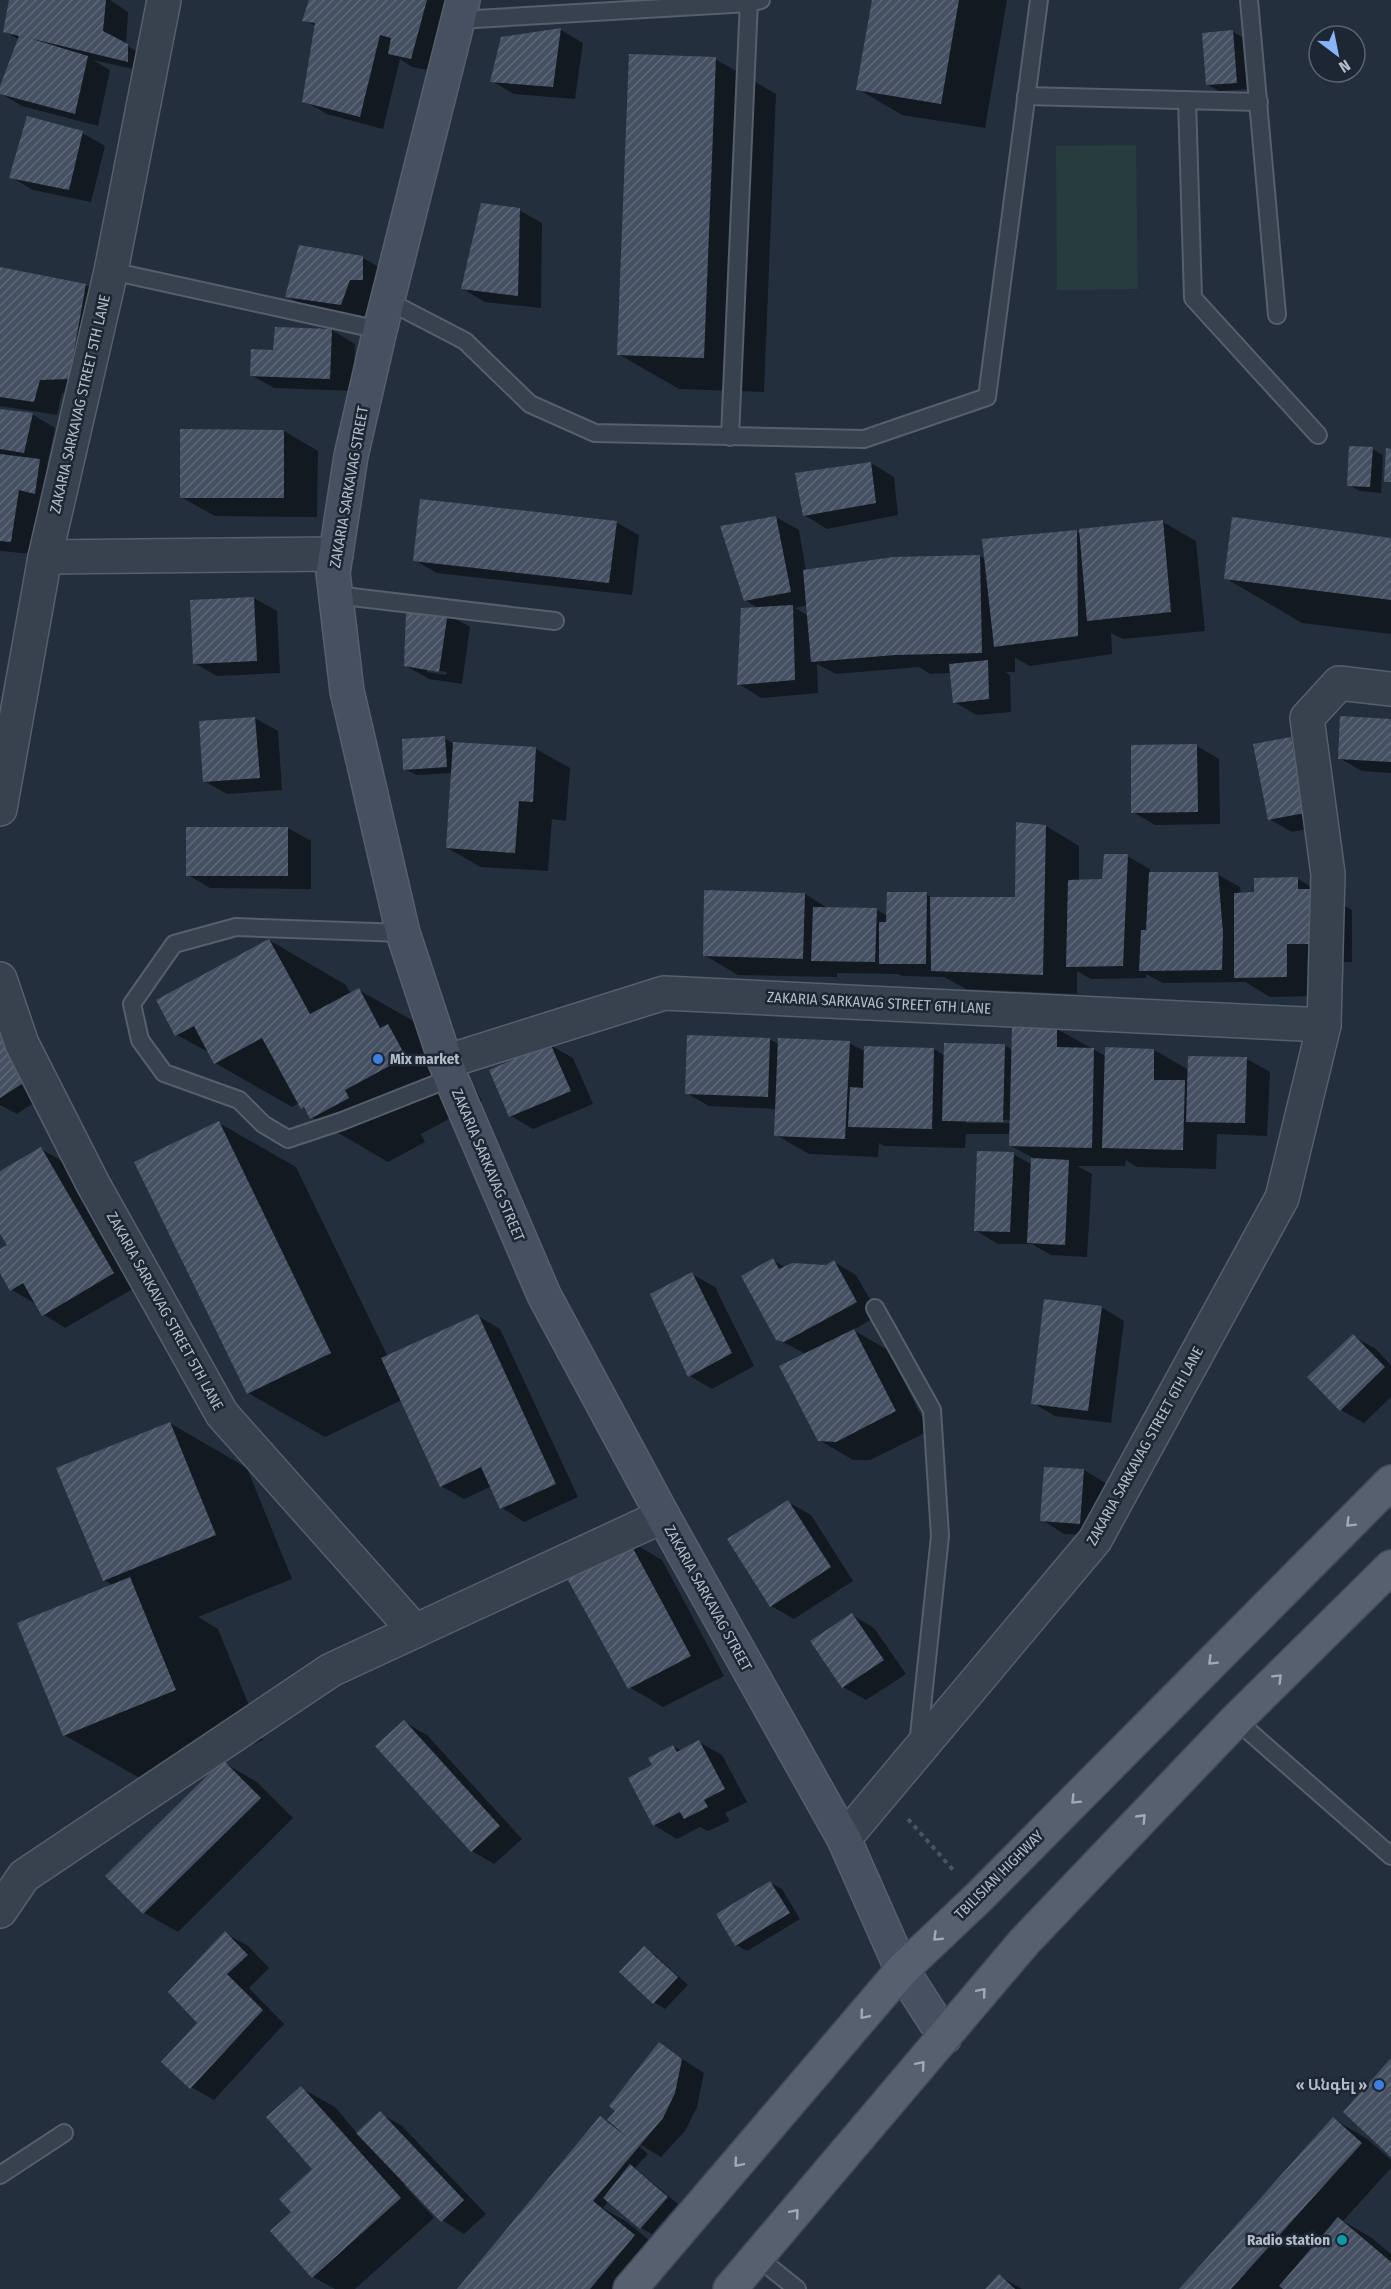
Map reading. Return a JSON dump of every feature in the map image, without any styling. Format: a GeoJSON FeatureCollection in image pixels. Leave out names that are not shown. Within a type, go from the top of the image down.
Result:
{"type":"FeatureCollection","features":[{"type":"Feature","properties":{"kind":"main road","name":"ZAKARIA SARKAVAG STREET"},"geometry":{"type":"LineString","coordinates":[[461,10],[351,456],[333,573],[347,691],[403,933],[448,1070],[544,1295],[663,1516],[844,1839],[902,1970],[945,2037]]}},
{"type":"Feature","properties":{"kind":"main road","name":"TBILISIAN HIGHWAY"},"geometry":{"type":"LineString","coordinates":[[630,2289],[902,1970],[979,1897],[1391,1482]]}},
{"type":"Feature","properties":{"kind":"main road"},"geometry":{"type":"LineString","coordinates":[[730,2289],[1025,1941],[1236,1720],[1391,1566]]}},
{"type":"Feature","properties":{"kind":"street","name":"ZAKARIA SARKAVAG STREET 5TH LANE"},"geometry":{"type":"LineString","coordinates":[[0,809],[45,556],[111,271],[164,0]]}},
{"type":"Feature","properties":{"kind":"street"},"geometry":{"type":"LineString","coordinates":[[45,556],[336,555]]}},
{"type":"Feature","properties":{"kind":"street","name":"ZAKARIA SARKAVAG STREET 6TH LANE"},"geometry":{"type":"LineString","coordinates":[[844,1839],[1095,1540],[1282,1198],[1324,1025],[1328,874],[1307,718],[1339,683],[1391,688]]}},
{"type":"Feature","properties":{"kind":"street","name":"ZAKARIA SARKAVAG STREET 5TH LANE"},"geometry":{"type":"LineString","coordinates":[[0,979],[22,1044],[83,1164],[222,1414],[415,1631]]}},
{"type":"Feature","properties":{"kind":"street","name":"ZAKARIA SARKAVAG STREET 6TH LANE"},"geometry":{"type":"LineString","coordinates":[[448,1070],[664,993],[1324,1025]]}},
{"type":"Feature","properties":{"kind":"street"},"geometry":{"type":"LineString","coordinates":[[0,1911],[24,1876],[331,1670],[663,1516]]}},
{"type":"Feature","properties":{"kind":"lane"},"geometry":{"type":"LineString","coordinates":[[111,271],[384,316],[465,341],[530,404],[595,433],[864,439],[987,397],[1039,0]]}},
{"type":"Feature","properties":{"kind":"lane"},"geometry":{"type":"LineString","coordinates":[[1250,0],[1277,315]]}},
{"type":"Feature","properties":{"kind":"lane"},"geometry":{"type":"LineString","coordinates":[[461,10],[753,1],[730,437]]}},
{"type":"Feature","properties":{"kind":"lane"},"geometry":{"type":"LineString","coordinates":[[1026,96],[1259,102]]}},
{"type":"Feature","properties":{"kind":"lane"},"geometry":{"type":"LineString","coordinates":[[1187,100],[1193,298],[1318,435]]}},
{"type":"Feature","properties":{"kind":"lane"},"geometry":{"type":"LineString","coordinates":[[335,595],[555,621]]}},
{"type":"Feature","properties":{"kind":"lane"},"geometry":{"type":"LineString","coordinates":[[403,933],[236,927],[174,944],[132,1004],[140,1040],[164,1073],[239,1100],[263,1124],[288,1139],[342,1122],[448,1070]]}},
{"type":"Feature","properties":{"kind":"lane"},"geometry":{"type":"LineString","coordinates":[[875,1308],[932,1410],[940,1536],[917,1752]]}},
{"type":"Feature","properties":{"kind":"lane"},"geometry":{"type":"LineString","coordinates":[[1236,1720],[1391,1856]]}},
{"type":"Feature","properties":{"kind":"lane"},"geometry":{"type":"LineString","coordinates":[[0,2175],[64,2133]]}},
{"type":"Feature","properties":{"kind":"lane"},"geometry":{"type":"LineString","coordinates":[[757,2258],[797,2289]]}},
{"type":"Feature","properties":{"kind":"path"},"geometry":{"type":"LineString","coordinates":[[907,1817],[960,1877]]}},
{"type":"Feature","properties":{"kind":"green space"},"geometry":{"type":"Polygon","coordinates":[[[1136,145],[1138,289],[1057,290],[1056,146],[1136,145]]]}},
{"type":"Feature","properties":{"kind":"building"},"geometry":{"type":"Polygon","coordinates":[[[9,0],[106,0],[103,31],[128,44],[128,62],[29,38],[88,56],[75,114],[0,94],[0,86],[19,36],[3,32],[9,0]]]}},
{"type":"Feature","properties":{"kind":"building"},"geometry":{"type":"Polygon","coordinates":[[[309,0],[427,0],[411,59],[388,54],[391,38],[380,35],[360,117],[302,102],[315,23],[302,21],[309,0]]]}},
{"type":"Feature","properties":{"kind":"building"},"geometry":{"type":"Polygon","coordinates":[[[872,0],[959,0],[941,104],[856,90],[872,0]]]}},
{"type":"Feature","properties":{"kind":"building"},"geometry":{"type":"Polygon","coordinates":[[[561,28],[553,87],[490,82],[501,37],[561,28]]]}},
{"type":"Feature","properties":{"kind":"building"},"geometry":{"type":"Polygon","coordinates":[[[1233,30],[1237,83],[1206,85],[1202,33],[1233,30]]]}},
{"type":"Feature","properties":{"kind":"building"},"geometry":{"type":"Polygon","coordinates":[[[629,54],[716,57],[704,358],[617,355],[629,54]]]}},
{"type":"Feature","properties":{"kind":"building"},"geometry":{"type":"Polygon","coordinates":[[[27,116],[83,131],[69,190],[9,178],[27,116]]]}},
{"type":"Feature","properties":{"kind":"building"},"geometry":{"type":"Polygon","coordinates":[[[481,203],[520,208],[518,296],[461,289],[481,203]]]}},
{"type":"Feature","properties":{"kind":"building"},"geometry":{"type":"Polygon","coordinates":[[[299,245],[363,256],[363,280],[350,280],[341,305],[285,297],[299,245]]]}},
{"type":"Feature","properties":{"kind":"building"},"geometry":{"type":"Polygon","coordinates":[[[0,267],[86,284],[69,379],[40,380],[34,402],[0,397],[0,267]]]}},
{"type":"Feature","properties":{"kind":"building"},"geometry":{"type":"Polygon","coordinates":[[[275,327],[332,329],[330,379],[250,376],[251,349],[273,350],[275,327]]]}},
{"type":"Feature","properties":{"kind":"building"},"geometry":{"type":"Polygon","coordinates":[[[0,409],[33,413],[24,453],[0,449],[0,409]]]}},
{"type":"Feature","properties":{"kind":"building"},"geometry":{"type":"Polygon","coordinates":[[[180,429],[284,430],[284,498],[180,498],[180,429]]]}},
{"type":"Feature","properties":{"kind":"building"},"geometry":{"type":"Polygon","coordinates":[[[1349,446],[1373,447],[1370,487],[1347,486],[1349,446]]]}},
{"type":"Feature","properties":{"kind":"building"},"geometry":{"type":"Polygon","coordinates":[[[1386,448],[1391,449],[1391,482],[1384,482],[1386,448]]]}},
{"type":"Feature","properties":{"kind":"building"},"geometry":{"type":"Polygon","coordinates":[[[0,454],[40,459],[35,494],[19,490],[11,542],[0,541],[0,454]]]}},
{"type":"Feature","properties":{"kind":"building"},"geometry":{"type":"Polygon","coordinates":[[[871,462],[876,503],[803,516],[795,473],[871,462]]]}},
{"type":"Feature","properties":{"kind":"building"},"geometry":{"type":"Polygon","coordinates":[[[420,499],[617,521],[609,583],[413,561],[420,499]]]}},
{"type":"Feature","properties":{"kind":"building"},"geometry":{"type":"Polygon","coordinates":[[[776,516],[791,592],[744,601],[720,526],[776,516]]]}},
{"type":"Feature","properties":{"kind":"building"},"geometry":{"type":"Polygon","coordinates":[[[1232,517],[1391,538],[1391,600],[1224,579],[1232,517]]]}},
{"type":"Feature","properties":{"kind":"building"},"geometry":{"type":"Polygon","coordinates":[[[1163,520],[1171,612],[1087,621],[1079,529],[1163,520]]]}},
{"type":"Feature","properties":{"kind":"building"},"geometry":{"type":"Polygon","coordinates":[[[1077,530],[1078,636],[994,647],[982,539],[1077,530]]]}},
{"type":"Feature","properties":{"kind":"building"},"geometry":{"type":"Polygon","coordinates":[[[980,555],[982,653],[895,655],[811,662],[803,570],[893,557],[980,555]]]}},
{"type":"Feature","properties":{"kind":"building"},"geometry":{"type":"Polygon","coordinates":[[[254,597],[257,661],[193,664],[190,600],[254,597]]]}},
{"type":"Feature","properties":{"kind":"building"},"geometry":{"type":"Polygon","coordinates":[[[793,605],[795,680],[737,685],[741,608],[793,605]]]}},
{"type":"Feature","properties":{"kind":"building"},"geometry":{"type":"Polygon","coordinates":[[[448,612],[439,672],[404,666],[406,613],[448,612]]]}},
{"type":"Feature","properties":{"kind":"building"},"geometry":{"type":"Polygon","coordinates":[[[988,660],[989,699],[953,703],[949,664],[988,660]]]}},
{"type":"Feature","properties":{"kind":"building"},"geometry":{"type":"Polygon","coordinates":[[[1340,716],[1391,719],[1391,762],[1338,759],[1340,716]]]}},
{"type":"Feature","properties":{"kind":"building"},"geometry":{"type":"Polygon","coordinates":[[[255,717],[260,778],[203,782],[199,721],[255,717]]]}},
{"type":"Feature","properties":{"kind":"building"},"geometry":{"type":"Polygon","coordinates":[[[445,736],[447,767],[403,770],[402,739],[445,736]]]}},
{"type":"Feature","properties":{"kind":"building"},"geometry":{"type":"Polygon","coordinates":[[[1291,737],[1305,813],[1268,820],[1253,744],[1291,737]]]}},
{"type":"Feature","properties":{"kind":"building"},"geometry":{"type":"Polygon","coordinates":[[[453,742],[536,747],[533,802],[519,801],[515,853],[446,848],[453,742]]]}},
{"type":"Feature","properties":{"kind":"building"},"geometry":{"type":"Polygon","coordinates":[[[1197,744],[1198,812],[1131,813],[1131,745],[1197,744]]]}},
{"type":"Feature","properties":{"kind":"building"},"geometry":{"type":"Polygon","coordinates":[[[1016,822],[1046,825],[1043,975],[931,971],[930,897],[1015,897],[1016,822]]]}},
{"type":"Feature","properties":{"kind":"building"},"geometry":{"type":"Polygon","coordinates":[[[186,827],[288,827],[288,876],[186,876],[186,827]]]}},
{"type":"Feature","properties":{"kind":"building"},"geometry":{"type":"Polygon","coordinates":[[[1104,854],[1128,854],[1123,966],[1066,967],[1068,880],[1102,879],[1104,854]]]}},
{"type":"Feature","properties":{"kind":"building"},"geometry":{"type":"Polygon","coordinates":[[[1149,872],[1218,872],[1223,933],[1222,970],[1139,971],[1141,930],[1146,930],[1149,872]]]}},
{"type":"Feature","properties":{"kind":"building"},"geometry":{"type":"Polygon","coordinates":[[[1298,877],[1298,889],[1318,889],[1319,944],[1287,944],[1287,977],[1234,978],[1234,893],[1254,892],[1254,878],[1298,877]]]}},
{"type":"Feature","properties":{"kind":"building"},"geometry":{"type":"Polygon","coordinates":[[[704,890],[805,893],[803,959],[703,956],[704,890]]]}},
{"type":"Feature","properties":{"kind":"building"},"geometry":{"type":"Polygon","coordinates":[[[887,892],[927,892],[926,964],[879,964],[879,922],[886,922],[887,892]]]}},
{"type":"Feature","properties":{"kind":"building"},"geometry":{"type":"Polygon","coordinates":[[[813,907],[877,908],[875,962],[811,961],[813,907]]]}},
{"type":"Feature","properties":{"kind":"building"},"geometry":{"type":"Polygon","coordinates":[[[269,939],[310,1014],[359,988],[380,1028],[388,1024],[406,1057],[345,1090],[349,1098],[310,1119],[304,1107],[301,1109],[262,1038],[214,1064],[194,1026],[175,1036],[156,1000],[269,939]]]}},
{"type":"Feature","properties":{"kind":"building"},"geometry":{"type":"Polygon","coordinates":[[[1012,1027],[1057,1028],[1057,1047],[1094,1048],[1092,1148],[1009,1146],[1012,1027]]]}},
{"type":"Feature","properties":{"kind":"building"},"geometry":{"type":"Polygon","coordinates":[[[0,1035],[28,1080],[0,1098],[0,1035]]]}},
{"type":"Feature","properties":{"kind":"building"},"geometry":{"type":"Polygon","coordinates":[[[687,1035],[770,1038],[768,1097],[685,1094],[687,1035]]]}},
{"type":"Feature","properties":{"kind":"building"},"geometry":{"type":"Polygon","coordinates":[[[778,1038],[850,1041],[845,1139],[774,1136],[778,1038]]]}},
{"type":"Feature","properties":{"kind":"building"},"geometry":{"type":"Polygon","coordinates":[[[550,1043],[571,1091],[509,1117],[489,1070],[550,1043]]]}},
{"type":"Feature","properties":{"kind":"building"},"geometry":{"type":"Polygon","coordinates":[[[944,1043],[1005,1044],[1003,1122],[942,1121],[944,1043]]]}},
{"type":"Feature","properties":{"kind":"building"},"geometry":{"type":"Polygon","coordinates":[[[864,1046],[934,1048],[932,1129],[848,1127],[850,1087],[863,1088],[864,1046]]]}},
{"type":"Feature","properties":{"kind":"building"},"geometry":{"type":"Polygon","coordinates":[[[1105,1047],[1154,1049],[1154,1080],[1185,1080],[1183,1150],[1102,1148],[1105,1047]]]}},
{"type":"Feature","properties":{"kind":"building"},"geometry":{"type":"Polygon","coordinates":[[[1188,1056],[1247,1057],[1245,1123],[1186,1122],[1188,1056]]]}},
{"type":"Feature","properties":{"kind":"building"},"geometry":{"type":"Polygon","coordinates":[[[219,1121],[331,1353],[247,1394],[134,1162],[219,1121]]]}},
{"type":"Feature","properties":{"kind":"building"},"geometry":{"type":"Polygon","coordinates":[[[41,1147],[114,1273],[42,1316],[23,1283],[10,1291],[0,1273],[0,1249],[7,1245],[0,1234],[0,1171],[41,1147]]]}},
{"type":"Feature","properties":{"kind":"building"},"geometry":{"type":"Polygon","coordinates":[[[977,1151],[1014,1152],[1010,1232],[974,1231],[977,1151]]]}},
{"type":"Feature","properties":{"kind":"building"},"geometry":{"type":"Polygon","coordinates":[[[1031,1158],[1069,1160],[1065,1245],[1027,1243],[1031,1158]]]}},
{"type":"Feature","properties":{"kind":"building"},"geometry":{"type":"Polygon","coordinates":[[[773,1258],[779,1269],[792,1263],[826,1265],[834,1260],[857,1302],[784,1342],[776,1340],[741,1276],[773,1258]]]}},
{"type":"Feature","properties":{"kind":"building"},"geometry":{"type":"Polygon","coordinates":[[[692,1272],[732,1353],[688,1377],[650,1294],[692,1272]]]}},
{"type":"Feature","properties":{"kind":"building"},"geometry":{"type":"Polygon","coordinates":[[[1044,1299],[1102,1306],[1088,1411],[1031,1404],[1044,1299]]]}},
{"type":"Feature","properties":{"kind":"building"},"geometry":{"type":"Polygon","coordinates":[[[478,1314],[556,1484],[500,1509],[481,1467],[440,1487],[381,1358],[478,1314]]]}},
{"type":"Feature","properties":{"kind":"building"},"geometry":{"type":"Polygon","coordinates":[[[854,1329],[896,1411],[836,1442],[818,1441],[779,1366],[854,1329]]]}},
{"type":"Feature","properties":{"kind":"building"},"geometry":{"type":"Polygon","coordinates":[[[1353,1334],[1385,1367],[1340,1411],[1307,1377],[1353,1334]]]}},
{"type":"Feature","properties":{"kind":"building"},"geometry":{"type":"Polygon","coordinates":[[[170,1422],[216,1535],[103,1581],[56,1468],[170,1422]]]}},
{"type":"Feature","properties":{"kind":"building"},"geometry":{"type":"Polygon","coordinates":[[[1044,1467],[1084,1469],[1080,1524],[1040,1521],[1044,1467]]]}},
{"type":"Feature","properties":{"kind":"building"},"geometry":{"type":"Polygon","coordinates":[[[788,1500],[831,1567],[770,1607],[727,1539],[788,1500]]]}},
{"type":"Feature","properties":{"kind":"building"},"geometry":{"type":"Polygon","coordinates":[[[628,1539],[691,1656],[628,1689],[564,1573],[628,1539]]]}},
{"type":"Feature","properties":{"kind":"building"},"geometry":{"type":"Polygon","coordinates":[[[130,1577],[176,1690],[63,1736],[17,1623],[130,1577]]]}},
{"type":"Feature","properties":{"kind":"building"},"geometry":{"type":"Polygon","coordinates":[[[852,1613],[884,1660],[842,1688],[810,1641],[852,1613]]]}},
{"type":"Feature","properties":{"kind":"building"},"geometry":{"type":"Polygon","coordinates":[[[404,1720],[500,1826],[471,1852],[375,1746],[404,1720]]]}},
{"type":"Feature","properties":{"kind":"building"},"geometry":{"type":"Polygon","coordinates":[[[699,1740],[725,1789],[704,1800],[708,1807],[684,1819],[680,1812],[653,1826],[628,1778],[652,1765],[648,1758],[673,1745],[677,1752],[699,1740]]]}},
{"type":"Feature","properties":{"kind":"building"},"geometry":{"type":"Polygon","coordinates":[[[223,1760],[261,1798],[143,1914],[105,1876],[223,1760]]]}},
{"type":"Feature","properties":{"kind":"building"},"geometry":{"type":"Polygon","coordinates":[[[770,1881],[790,1913],[735,1946],[716,1914],[770,1881]]]}},
{"type":"Feature","properties":{"kind":"building"},"geometry":{"type":"Polygon","coordinates":[[[225,1931],[248,1955],[227,1974],[263,2010],[190,2089],[161,2062],[197,2023],[168,1992],[225,1931]]]}},
{"type":"Feature","properties":{"kind":"building"},"geometry":{"type":"Polygon","coordinates":[[[644,1946],[678,1977],[653,2004],[619,1972],[644,1946]]]}},
{"type":"Feature","properties":{"kind":"building"},"geometry":{"type":"Polygon","coordinates":[[[659,2042],[682,2059],[675,2093],[663,2118],[593,2201],[635,2235],[590,2289],[457,2289],[600,2116],[628,2138],[607,2120],[615,2111],[609,2106],[659,2042]]]}},
{"type":"Feature","properties":{"kind":"building","name":"« Անգել »"},"geometry":{"type":"Polygon","coordinates":[[[1391,2058],[1391,2157],[1343,2112],[1391,2058]]]}},
{"type":"Feature","properties":{"kind":"building"},"geometry":{"type":"Polygon","coordinates":[[[301,2086],[401,2198],[312,2278],[270,2231],[291,2212],[279,2199],[312,2169],[266,2117],[301,2086]]]}},
{"type":"Feature","properties":{"kind":"building"},"geometry":{"type":"Polygon","coordinates":[[[380,2111],[464,2200],[441,2222],[356,2133],[380,2111]]]}},
{"type":"Feature","properties":{"kind":"building"},"geometry":{"type":"Polygon","coordinates":[[[1333,2117],[1362,2143],[1231,2289],[1179,2289],[1333,2117]]]}},
{"type":"Feature","properties":{"kind":"building"},"geometry":{"type":"Polygon","coordinates":[[[630,2164],[668,2197],[640,2229],[603,2198],[630,2164]]]}},
{"type":"Feature","properties":{"kind":"building","name":"Radio station"},"geometry":{"type":"Polygon","coordinates":[[[1338,2217],[1391,2262],[1391,2289],[1283,2289],[1279,2286],[1338,2217]]]}},
{"type":"Feature","properties":{"kind":"building"},"geometry":{"type":"Polygon","coordinates":[[[999,2274],[1015,2289],[985,2289],[999,2274]]]}},
{"type":"Feature","properties":{"kind":"place","name":"Mix market"},"geometry":{"type":"Point","coordinates":[378,1059]}},
{"type":"Feature","properties":{"kind":"place","name":"« Անգել »"},"geometry":{"type":"Point","coordinates":[1379,2085]}},
{"type":"Feature","properties":{"kind":"place","name":"Radio station"},"geometry":{"type":"Point","coordinates":[1342,2240]}}]}
